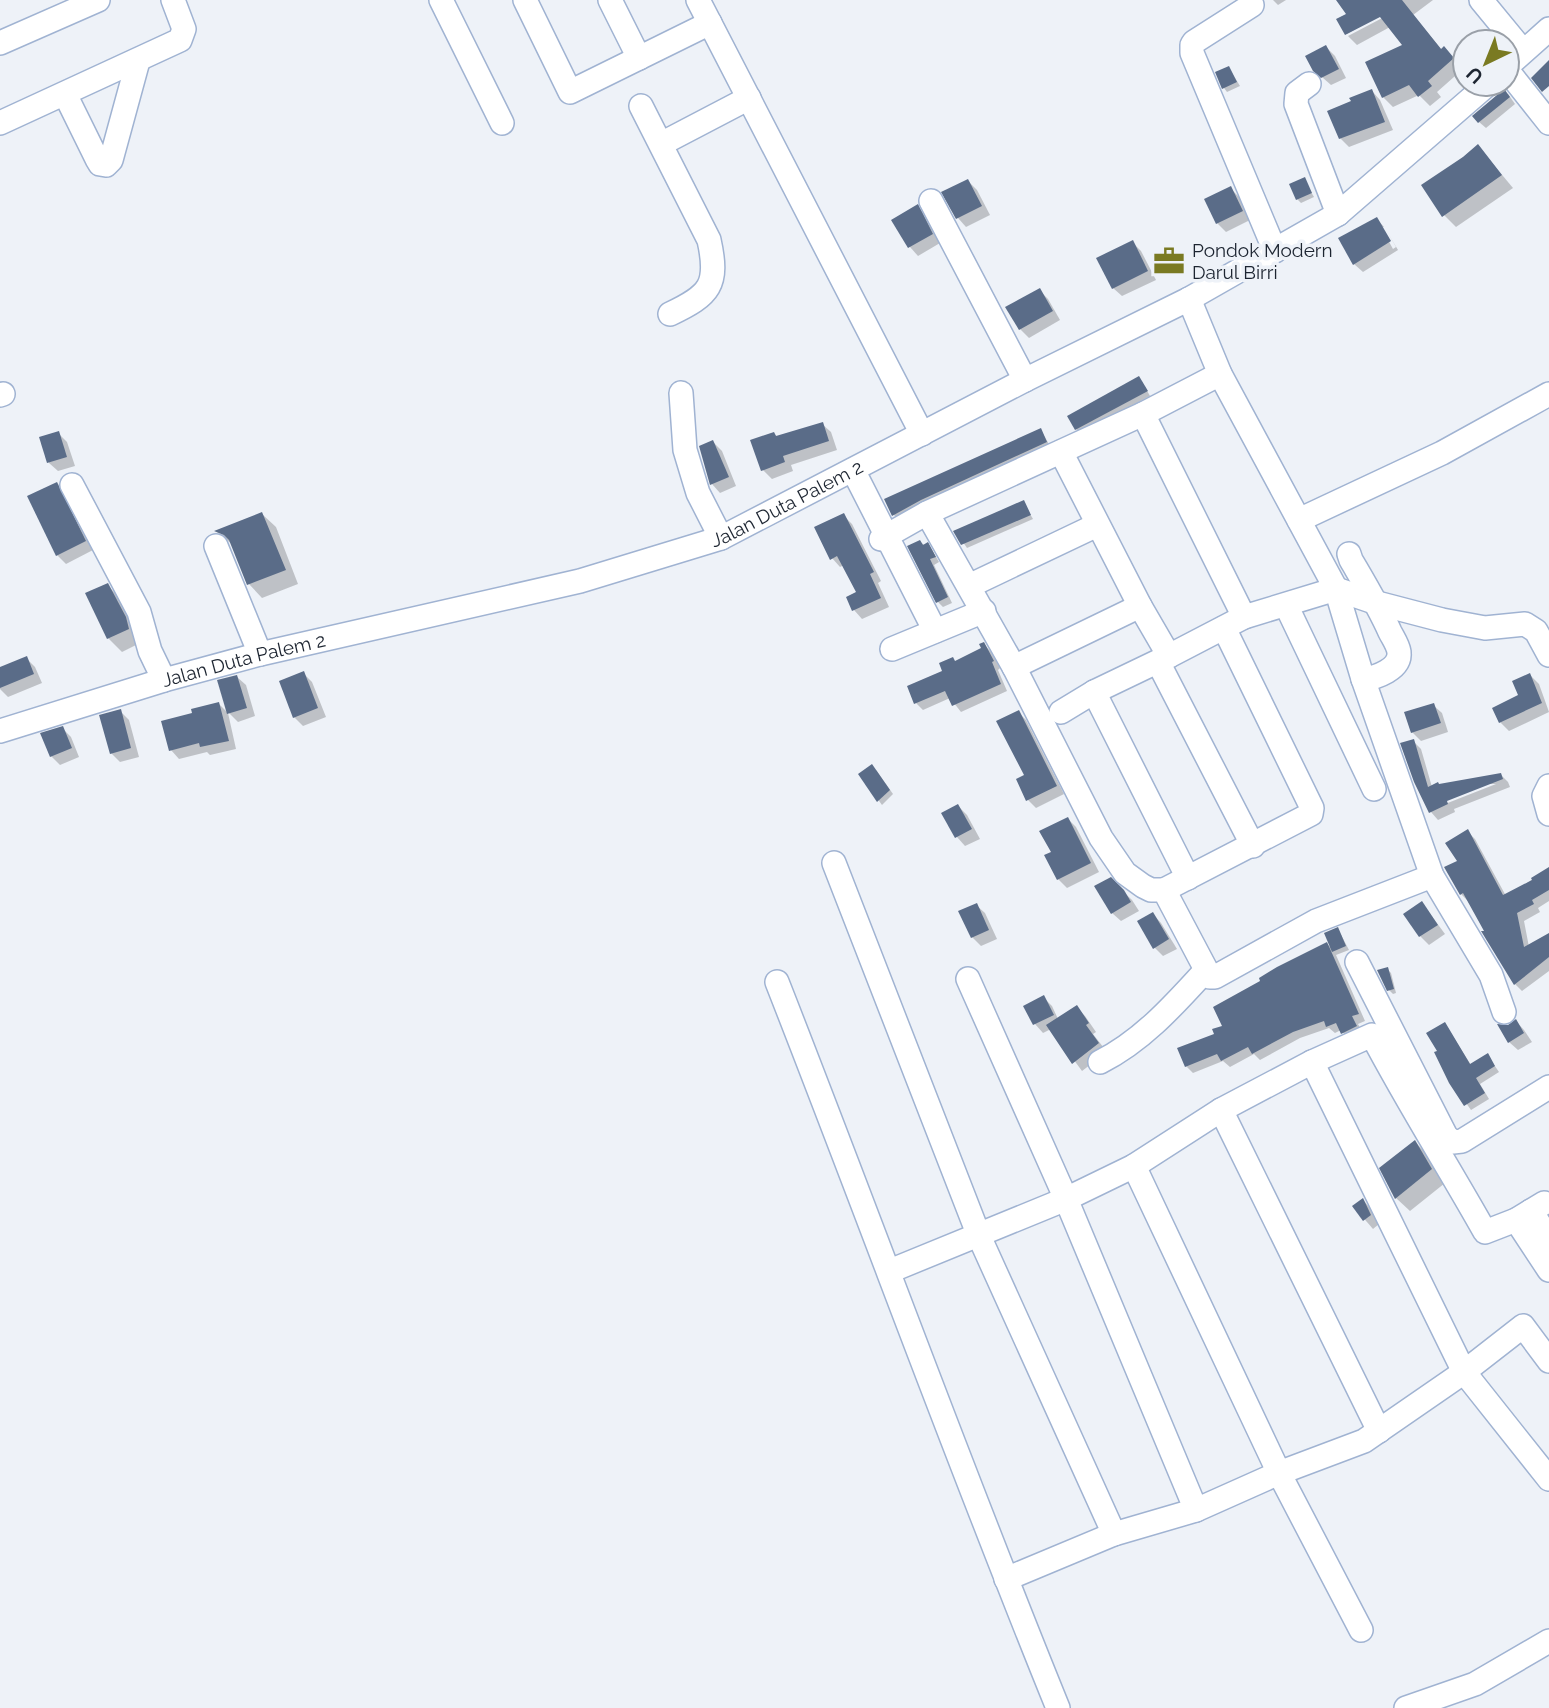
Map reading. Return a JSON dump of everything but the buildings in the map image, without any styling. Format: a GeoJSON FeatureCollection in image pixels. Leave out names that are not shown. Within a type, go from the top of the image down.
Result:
{"type":"FeatureCollection","features":[{"type":"Feature","properties":{"kind":"street"},"geometry":{"type":"LineString","coordinates":[[0,123],[174,45],[183,36],[184,29],[173,0]]}},
{"type":"Feature","properties":{"kind":"street"},"geometry":{"type":"LineString","coordinates":[[441,0],[502,123]]}},
{"type":"Feature","properties":{"kind":"street"},"geometry":{"type":"LineString","coordinates":[[525,0],[570,92],[710,23]]}},
{"type":"Feature","properties":{"kind":"street"},"geometry":{"type":"LineString","coordinates":[[610,0],[639,58]]}},
{"type":"Feature","properties":{"kind":"street"},"geometry":{"type":"LineString","coordinates":[[698,0],[922,434]]}},
{"type":"Feature","properties":{"kind":"street"},"geometry":{"type":"LineString","coordinates":[[1481,0],[1495,28]]}},
{"type":"Feature","properties":{"kind":"street"},"geometry":{"type":"LineString","coordinates":[[0,43],[71,5]]}},
{"type":"Feature","properties":{"kind":"street"},"geometry":{"type":"LineString","coordinates":[[1252,5],[1194,42],[1192,53],[1275,251]]}},
{"type":"Feature","properties":{"kind":"street"},"geometry":{"type":"LineString","coordinates":[[1521,55],[1549,29]]}},
{"type":"Feature","properties":{"kind":"street"},"geometry":{"type":"LineString","coordinates":[[65,94],[97,159],[100,164],[106,165],[111,160],[138,61]]}},
{"type":"Feature","properties":{"kind":"street"},"geometry":{"type":"LineString","coordinates":[[1521,78],[1549,123]]}},
{"type":"Feature","properties":{"kind":"street"},"geometry":{"type":"LineString","coordinates":[[1309,85],[1297,93],[1296,104],[1338,214]]}},
{"type":"Feature","properties":{"kind":"street"},"geometry":{"type":"LineString","coordinates":[[661,144],[748,98]]}},
{"type":"Feature","properties":{"kind":"street","name":"Jalan Duta Palem 2"},"geometry":{"type":"LineString","coordinates":[[1,728],[260,654],[580,581],[721,538],[1025,380],[1189,299],[1275,251],[1338,214],[1472,98]]}},
{"type":"Feature","properties":{"kind":"street"},"geometry":{"type":"LineString","coordinates":[[641,106],[709,240],[714,261],[708,290],[699,300],[670,313]]}},
{"type":"Feature","properties":{"kind":"street"},"geometry":{"type":"LineString","coordinates":[[931,201],[1025,380]]}},
{"type":"Feature","properties":{"kind":"street"},"geometry":{"type":"LineString","coordinates":[[1189,299],[1220,374],[1336,589],[1363,679],[1432,876],[1491,975],[1504,1012]]}},
{"type":"Feature","properties":{"kind":"street"},"geometry":{"type":"LineString","coordinates":[[884,537],[927,513],[1143,414],[1220,374]]}},
{"type":"Feature","properties":{"kind":"street"},"geometry":{"type":"LineString","coordinates":[[681,393],[688,461],[698,493],[721,538]]}},
{"type":"Feature","properties":{"kind":"street"},"geometry":{"type":"LineString","coordinates":[[1299,520],[1442,453],[1549,394]]}},
{"type":"Feature","properties":{"kind":"street"},"geometry":{"type":"LineString","coordinates":[[927,513],[984,611],[1113,858],[1125,873],[1143,887],[1164,891],[1305,819],[1311,814],[1312,808],[1143,414]]}},
{"type":"Feature","properties":{"kind":"street"},"geometry":{"type":"LineString","coordinates":[[1061,452],[1140,606],[1253,846]]}},
{"type":"Feature","properties":{"kind":"street"},"geometry":{"type":"LineString","coordinates":[[853,470],[884,537],[935,631]]}},
{"type":"Feature","properties":{"kind":"street"},"geometry":{"type":"LineString","coordinates":[[72,485],[139,612],[150,651],[164,680]]}},
{"type":"Feature","properties":{"kind":"street"},"geometry":{"type":"LineString","coordinates":[[969,586],[1097,525]]}},
{"type":"Feature","properties":{"kind":"street"},"geometry":{"type":"LineString","coordinates":[[216,546],[260,654]]}},
{"type":"Feature","properties":{"kind":"street"},"geometry":{"type":"LineString","coordinates":[[1349,554],[1377,603],[1399,656],[1383,674],[1363,679]]}},
{"type":"Feature","properties":{"kind":"street"},"geometry":{"type":"LineString","coordinates":[[1061,712],[1094,692],[1234,622],[1336,589],[1377,603],[1485,628],[1525,624],[1536,631],[1549,655]]}},
{"type":"Feature","properties":{"kind":"street"},"geometry":{"type":"LineString","coordinates":[[1286,605],[1374,789]]}},
{"type":"Feature","properties":{"kind":"street"},"geometry":{"type":"LineString","coordinates":[[1014,667],[1140,606]]}},
{"type":"Feature","properties":{"kind":"street"},"geometry":{"type":"LineString","coordinates":[[892,649],[984,611]]}},
{"type":"Feature","properties":{"kind":"street"},"geometry":{"type":"LineString","coordinates":[[1094,692],[1188,878]]}},
{"type":"Feature","properties":{"kind":"street"},"geometry":{"type":"LineString","coordinates":[[1549,786],[1544,796],[1549,814]]}},
{"type":"Feature","properties":{"kind":"street"},"geometry":{"type":"LineString","coordinates":[[834,863],[979,1236],[1114,1534]]}},
{"type":"Feature","properties":{"kind":"street"},"geometry":{"type":"LineString","coordinates":[[1164,891],[1205,971],[1210,977],[1215,977],[1316,922],[1432,876]]}},
{"type":"Feature","properties":{"kind":"street"},"geometry":{"type":"LineString","coordinates":[[1357,961],[1446,1136],[1454,1142],[1462,1141],[1549,1087]]}},
{"type":"Feature","properties":{"kind":"street"},"geometry":{"type":"LineString","coordinates":[[1100,1062],[1129,1046],[1205,971]]}},
{"type":"Feature","properties":{"kind":"street"},"geometry":{"type":"LineString","coordinates":[[968,979],[1066,1199],[1196,1510]]}},
{"type":"Feature","properties":{"kind":"street"},"geometry":{"type":"LineString","coordinates":[[777,982],[1058,1708]]}},
{"type":"Feature","properties":{"kind":"street"},"geometry":{"type":"LineString","coordinates":[[890,1271],[1066,1199],[1134,1166],[1221,1110],[1312,1062],[1372,1035],[1485,1232],[1530,1212]]}},
{"type":"Feature","properties":{"kind":"street"},"geometry":{"type":"LineString","coordinates":[[1312,1062],[1464,1372],[1549,1479]]}},
{"type":"Feature","properties":{"kind":"street"},"geometry":{"type":"LineString","coordinates":[[1221,1110],[1379,1431]]}},
{"type":"Feature","properties":{"kind":"street"},"geometry":{"type":"LineString","coordinates":[[1134,1166],[1279,1473],[1361,1630]]}},
{"type":"Feature","properties":{"kind":"street"},"geometry":{"type":"LineString","coordinates":[[1530,1212],[1549,1239]]}},
{"type":"Feature","properties":{"kind":"street"},"geometry":{"type":"LineString","coordinates":[[1530,1212],[1549,1270]]}},
{"type":"Feature","properties":{"kind":"street"},"geometry":{"type":"LineString","coordinates":[[1006,1579],[1114,1534],[1196,1510],[1279,1473],[1364,1441],[1464,1372],[1522,1326],[1549,1361]]}},
{"type":"Feature","properties":{"kind":"street"},"geometry":{"type":"LineString","coordinates":[[1406,1708],[1475,1684],[1549,1641]]}},
{"type":"Feature","properties":{"kind":"place","name":"Pondok Modern Darul Birri"},"geometry":{"type":"Point","coordinates":[1169,261]}}]}
